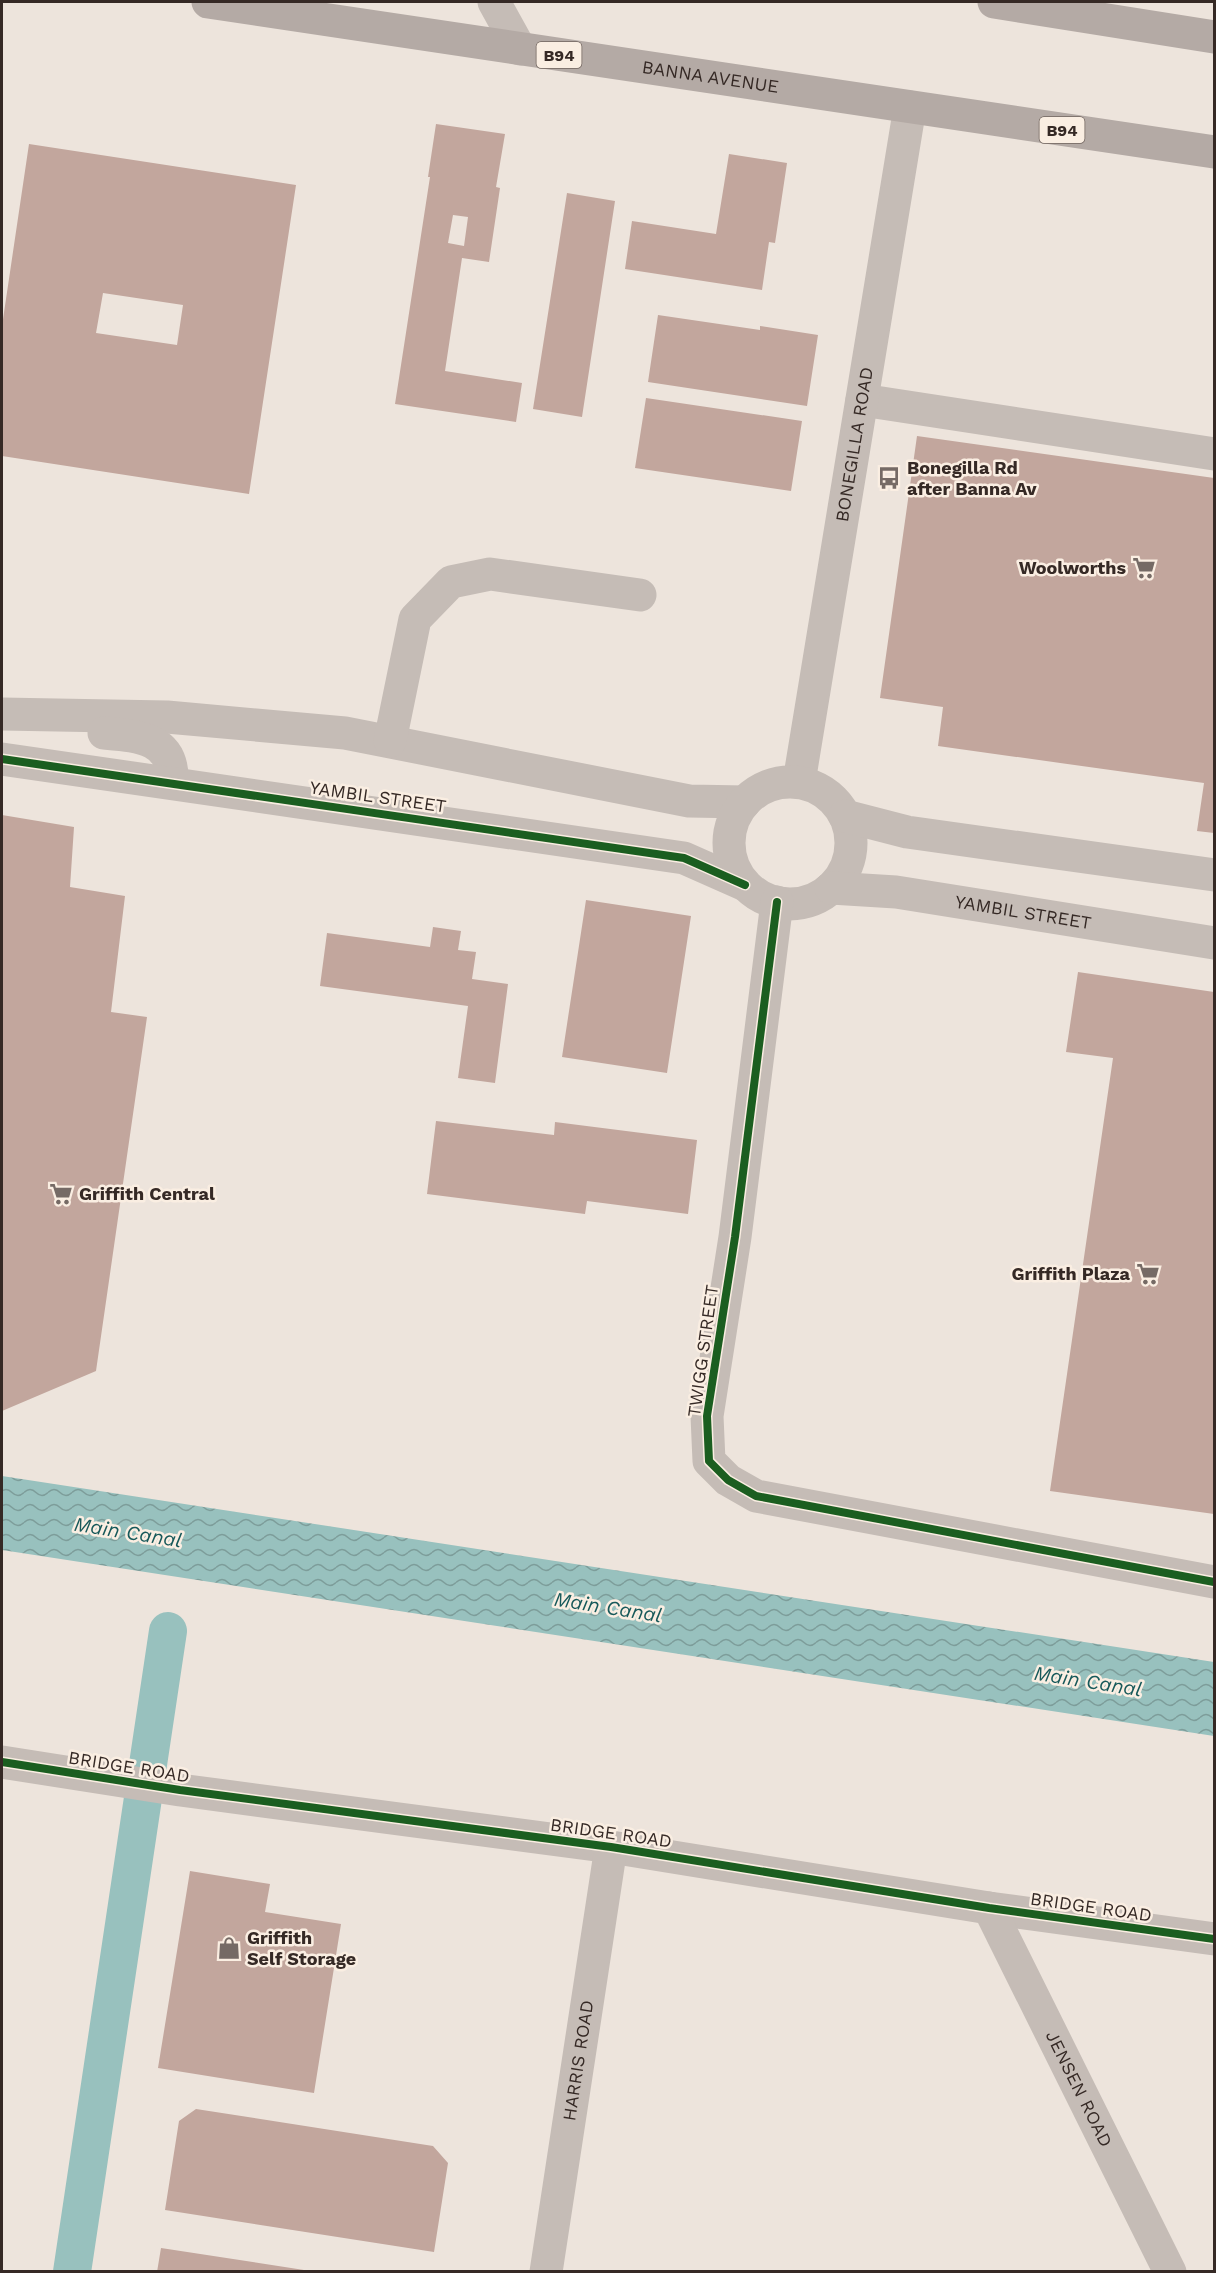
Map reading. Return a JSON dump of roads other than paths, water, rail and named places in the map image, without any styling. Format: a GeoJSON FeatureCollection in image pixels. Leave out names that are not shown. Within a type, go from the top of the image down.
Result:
{"type":"FeatureCollection","features":[{"type":"Feature","properties":{"kind":"main road","name":"BANNA AVENUE"},"geometry":{"type":"LineString","coordinates":[[208,2],[1215,152]]}},
{"type":"Feature","properties":{"kind":"main road"},"geometry":{"type":"LineString","coordinates":[[993,2],[1215,37]]}},
{"type":"Feature","properties":{"kind":"street"},"geometry":{"type":"LineString","coordinates":[[494,2],[520,49]]}},
{"type":"Feature","properties":{"kind":"street","name":"BONEGILLA ROAD"},"geometry":{"type":"LineString","coordinates":[[799,782],[910,107]]}},
{"type":"Feature","properties":{"kind":"street"},"geometry":{"type":"LineString","coordinates":[[862,400],[1215,454]]}},
{"type":"Feature","properties":{"kind":"street"},"geometry":{"type":"LineString","coordinates":[[390,741],[416,619],[451,582],[490,574],[640,595]]}},
{"type":"Feature","properties":{"kind":"street"},"geometry":{"type":"LineString","coordinates":[[2,714],[166,717],[345,733],[689,801],[745,802]]}},
{"type":"Feature","properties":{"kind":"street"},"geometry":{"type":"LineString","coordinates":[[2,720],[67,730],[131,735],[153,742],[163,751],[173,766],[172,782]]}},
{"type":"Feature","properties":{"kind":"street","name":"YAMBIL STREET"},"geometry":{"type":"LineString","coordinates":[[2,759],[684,858],[745,885]]}},
{"type":"Feature","properties":{"kind":"street"},"geometry":{"type":"LineString","coordinates":[[799,782],[818,789],[834,800],[845,816],[851,834],[850,853],[844,872],[831,888],[814,899],[795,903],[777,902],[759,896],[745,885],[735,870],[729,853],[729,835],[734,817],[745,802],[759,790],[779,783],[799,782]]}},
{"type":"Feature","properties":{"kind":"street"},"geometry":{"type":"LineString","coordinates":[[845,816],[907,832],[1215,875]]}},
{"type":"Feature","properties":{"kind":"street","name":"YAMBIL STREET"},"geometry":{"type":"LineString","coordinates":[[831,888],[896,892],[1215,943]]}},
{"type":"Feature","properties":{"kind":"street","name":"TWIGG STREET"},"geometry":{"type":"LineString","coordinates":[[777,902],[735,1237],[707,1416],[709,1461],[728,1480],[756,1496],[1215,1582]]}},
{"type":"Feature","properties":{"kind":"street","name":"BRIDGE ROAD"},"geometry":{"type":"LineString","coordinates":[[2,1762],[180,1791],[611,1847],[989,1908],[1215,1940]]}},
{"type":"Feature","properties":{"kind":"street","name":"HARRIS ROAD"},"geometry":{"type":"LineString","coordinates":[[546,2271],[611,1847]]}},
{"type":"Feature","properties":{"kind":"street","name":"JENSEN ROAD"},"geometry":{"type":"LineString","coordinates":[[989,1908],[1170,2271]]}},
{"type":"Feature","properties":{"kind":"water","name":"Main Canal"},"geometry":{"type":"Polygon","coordinates":[[[2,1476],[1214,1662],[1214,1736],[2,1550],[2,1476]]]}},
{"type":"Feature","properties":{"kind":"waterway"},"geometry":{"type":"LineString","coordinates":[[72,2272],[168,1631]]}},
{"type":"Feature","properties":{"kind":"place","name":"Bonegilla Rd after Banna Av"},"geometry":{"type":"Point","coordinates":[889,478]}},
{"type":"Feature","properties":{"kind":"place","name":"Woolworths"},"geometry":{"type":"Point","coordinates":[1144,568]}},
{"type":"Feature","properties":{"kind":"place","name":"Griffith Central"},"geometry":{"type":"Point","coordinates":[61,1194]}},
{"type":"Feature","properties":{"kind":"place","name":"Griffith Plaza"},"geometry":{"type":"Point","coordinates":[1148,1274]}},
{"type":"Feature","properties":{"kind":"place","name":"Griffith Self Storage"},"geometry":{"type":"Point","coordinates":[229,1948]}}]}
